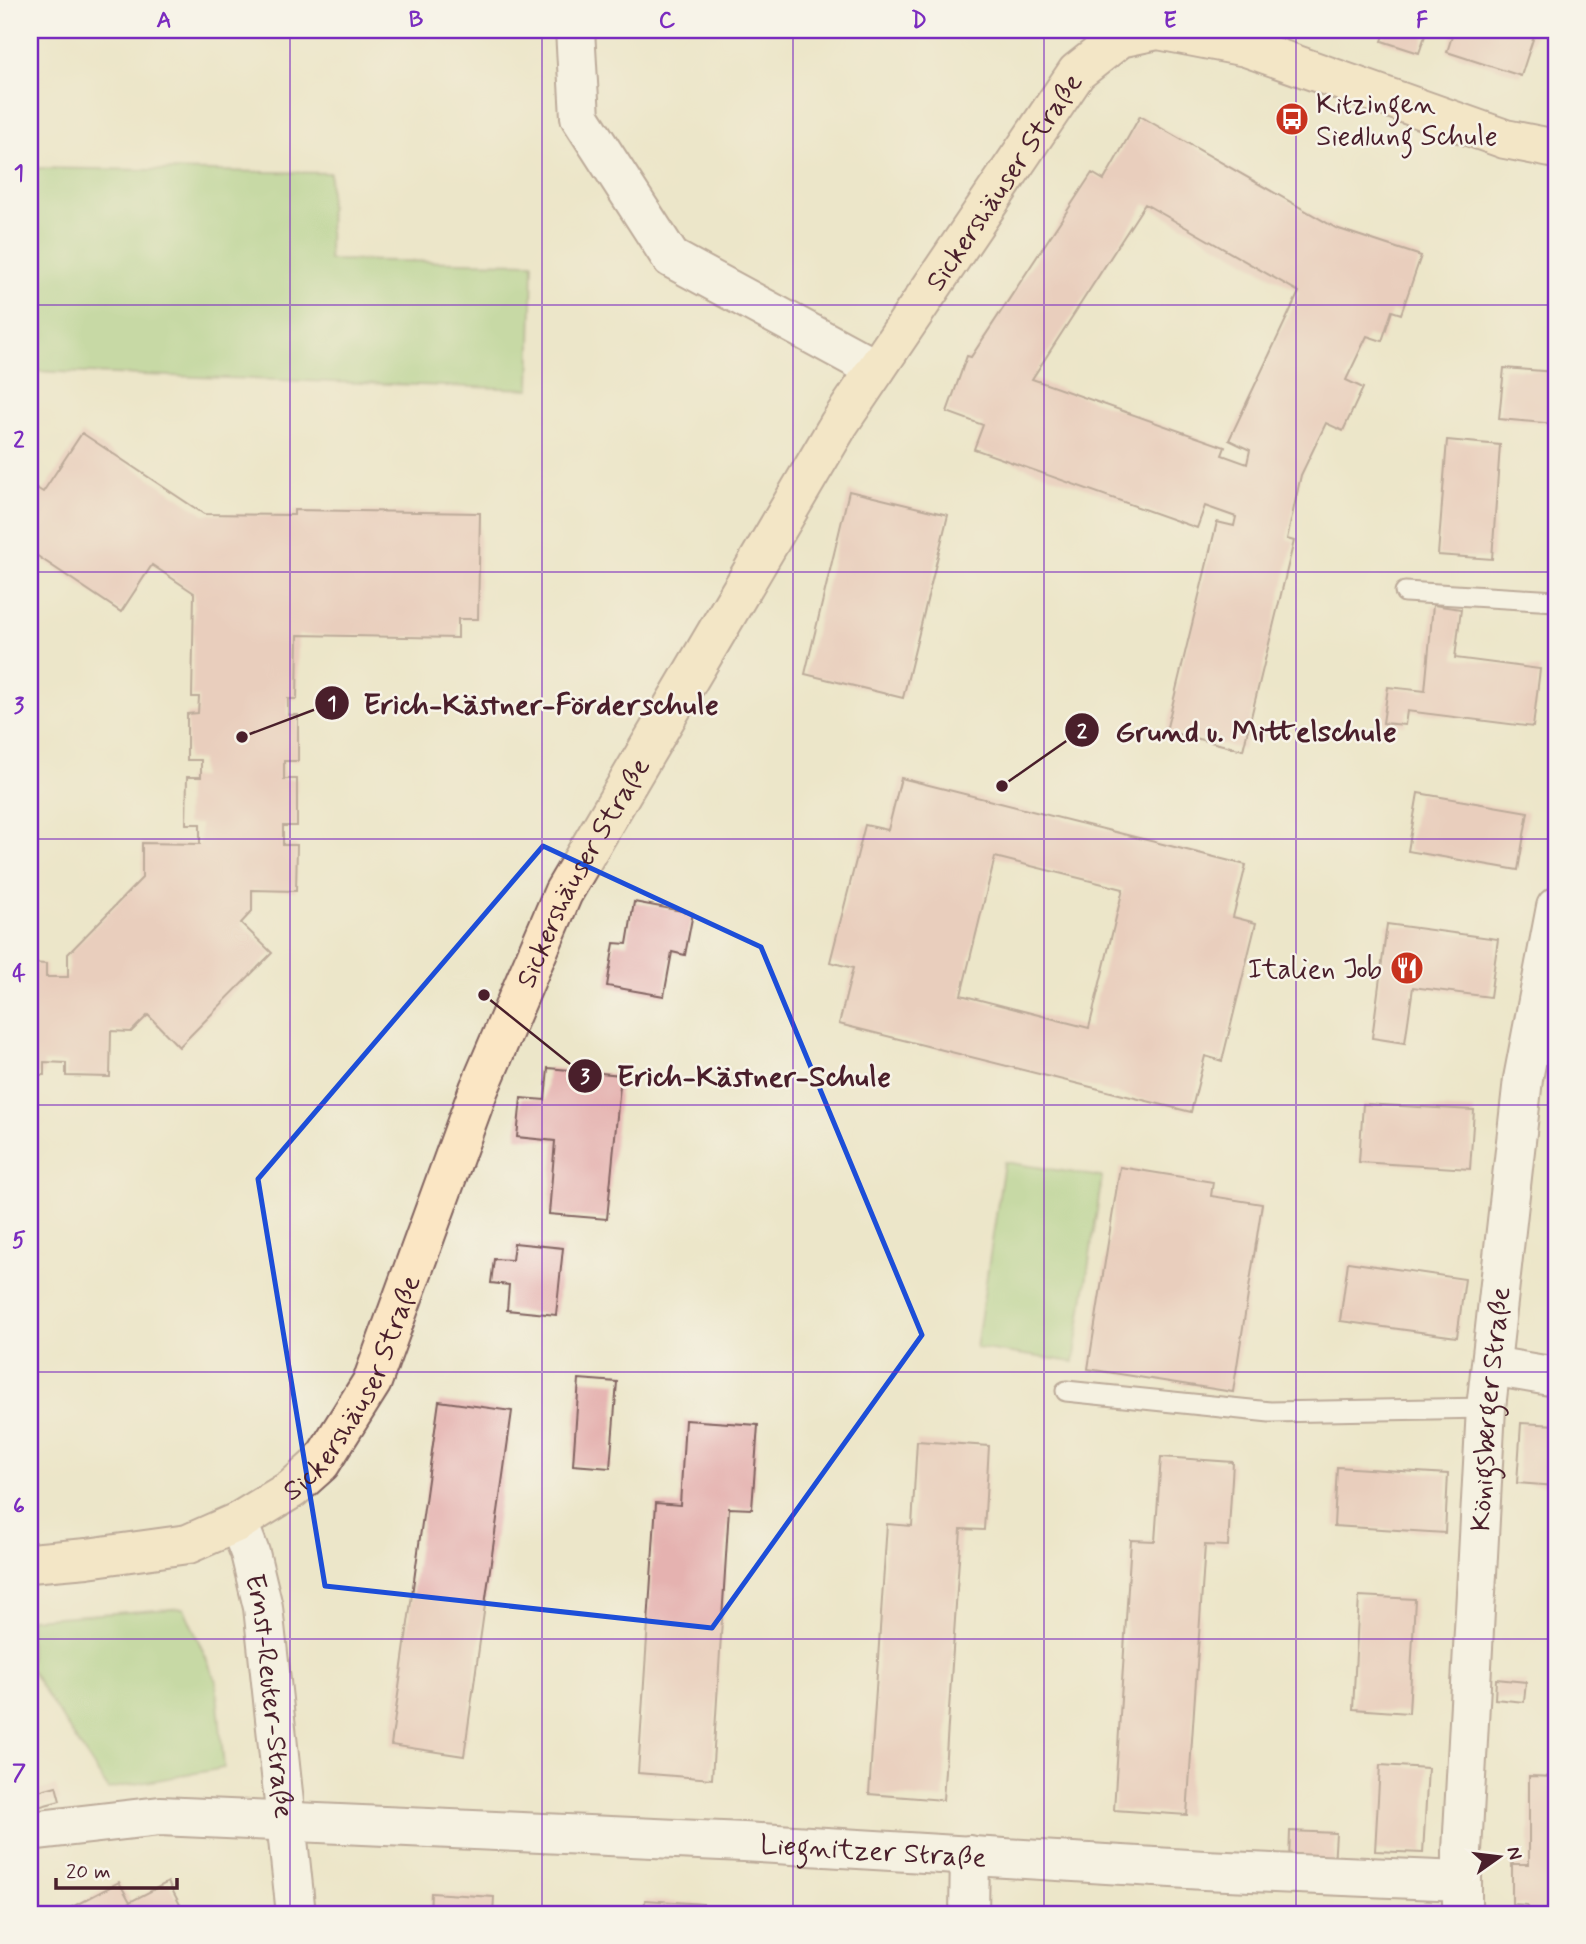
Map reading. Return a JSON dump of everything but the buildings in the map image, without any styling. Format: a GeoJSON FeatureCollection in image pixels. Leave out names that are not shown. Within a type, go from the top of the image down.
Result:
{"type":"FeatureCollection","features":[{"type":"Feature","properties":{"kind":"street"},"geometry":{"type":"LineString","coordinates":[[575,30],[580,117],[671,258],[876,369]]}},
{"type":"Feature","properties":{"kind":"street"},"geometry":{"type":"LineString","coordinates":[[1158,30],[1246,47],[1505,139],[1556,149]]}},
{"type":"Feature","properties":{"kind":"street","name":"Sickershäuser Straße"},"geometry":{"type":"LineString","coordinates":[[30,1563],[87,1559],[188,1544],[238,1522],[292,1489],[321,1464],[372,1382],[480,1089],[563,893],[839,424],[1076,72],[1120,38],[1158,30]]}},
{"type":"Feature","properties":{"kind":"street","name":"Königsberger Straße"},"geometry":{"type":"LineString","coordinates":[[1462,1882],[1486,1408],[1523,1079],[1556,907]]}},
{"type":"Feature","properties":{"kind":"street"},"geometry":{"type":"LineString","coordinates":[[1491,1367],[1556,1377]]}},
{"type":"Feature","properties":{"kind":"street","name":"Ernst-Reuter-Straße"},"geometry":{"type":"LineString","coordinates":[[238,1522],[250,1553],[263,1607],[296,1914]]}},
{"type":"Feature","properties":{"kind":"street","name":"Liegnitzer Straße"},"geometry":{"type":"LineString","coordinates":[[30,1831],[160,1816],[744,1842],[1217,1871],[1462,1882]]}},
{"type":"Feature","properties":{"kind":"street"},"geometry":{"type":"LineString","coordinates":[[969,1914],[970,1856]]}},
{"type":"Feature","properties":{"kind":"lane"},"geometry":{"type":"LineString","coordinates":[[1405,592],[1556,601]]}},
{"type":"Feature","properties":{"kind":"lane"},"geometry":{"type":"LineString","coordinates":[[1066,1391],[1270,1412],[1486,1408]]}},
{"type":"Feature","properties":{"kind":"highlighted area"},"geometry":{"type":"Polygon","coordinates":[[[543,846],[761,947],[922,1335],[712,1628],[325,1586],[258,1179],[543,846]]]}},
{"type":"Feature","properties":{"kind":"green space"},"geometry":{"type":"Polygon","coordinates":[[[30,168],[330,173],[329,260],[533,263],[530,389],[30,371],[30,168]]]}},
{"type":"Feature","properties":{"kind":"green space"},"geometry":{"type":"Polygon","coordinates":[[[1004,1162],[1102,1177],[1074,1362],[976,1348],[1004,1162]]]}},
{"type":"Feature","properties":{"kind":"green space"},"geometry":{"type":"Polygon","coordinates":[[[184,1608],[216,1681],[224,1768],[108,1789],[30,1669],[30,1619],[184,1608]]]}},
{"type":"Feature","properties":{"kind":"place","name":"Kitzingen Siedlung Schule"},"geometry":{"type":"Point","coordinates":[1292,119]}},
{"type":"Feature","properties":{"kind":"place","name":"Erich-Kästner-Förderschule"},"geometry":{"type":"Point","coordinates":[242,737]}},
{"type":"Feature","properties":{"kind":"place","name":"Grund u. Mittelschule"},"geometry":{"type":"Point","coordinates":[1002,786]}},
{"type":"Feature","properties":{"kind":"place","name":"Italien Job"},"geometry":{"type":"Point","coordinates":[1407,968]}},
{"type":"Feature","properties":{"kind":"place","name":"Erich-Kästner-Schule"},"geometry":{"type":"Point","coordinates":[484,995]}}]}
